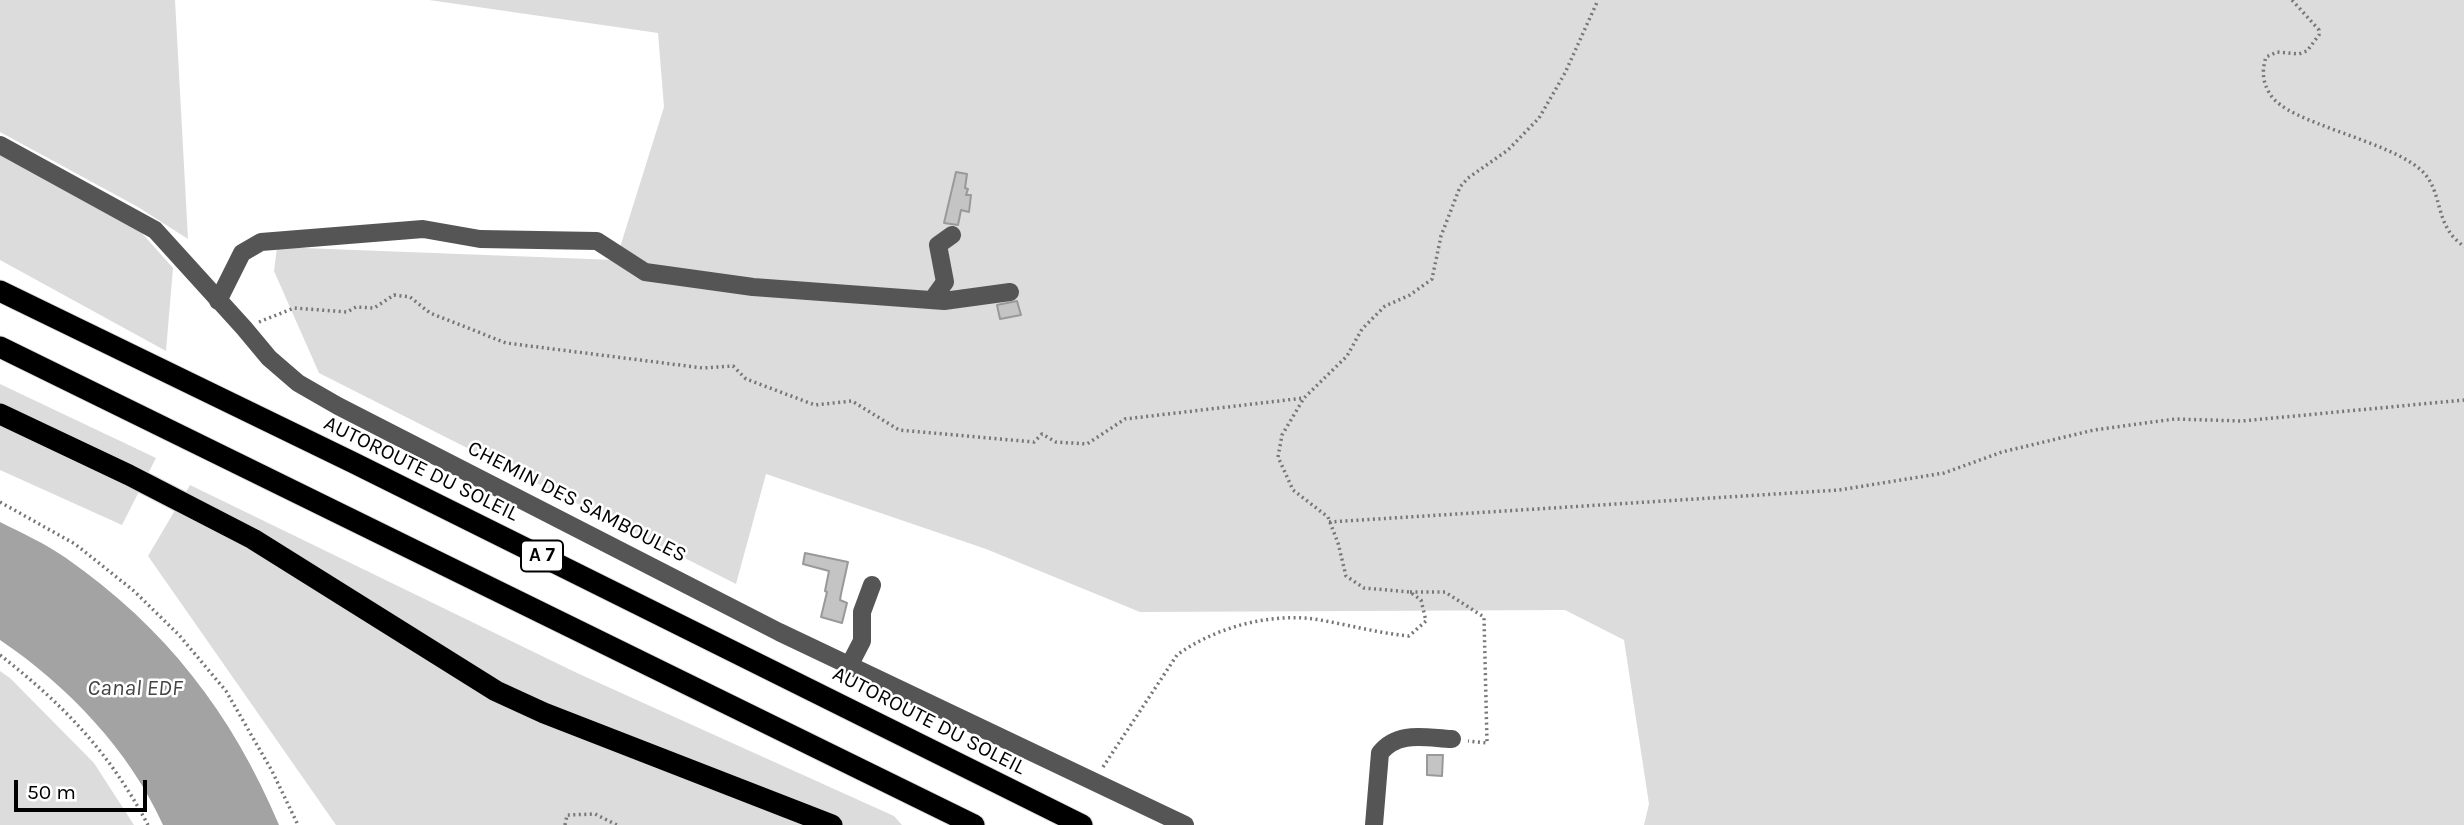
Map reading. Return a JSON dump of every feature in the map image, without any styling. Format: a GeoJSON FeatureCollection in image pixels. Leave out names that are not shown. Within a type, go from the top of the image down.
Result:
{"type":"FeatureCollection","features":[{"type":"Feature","properties":{"kind":"highway","name":"AUTOROUTE DU SOLEIL"},"geometry":{"type":"LineString","coordinates":[[0,291],[428,499],[1082,825]]}},
{"type":"Feature","properties":{"kind":"highway","name":"A 7"},"geometry":{"type":"LineString","coordinates":[[0,347],[974,825]]}},
{"type":"Feature","properties":{"kind":"highway"},"geometry":{"type":"LineString","coordinates":[[0,414],[129,475],[253,539],[496,691],[544,713],[832,825]]}},
{"type":"Feature","properties":{"kind":"street","name":"CHEMIN DES SAMBOULES"},"geometry":{"type":"LineString","coordinates":[[0,145],[155,230],[269,358],[298,383],[338,406],[779,632],[1185,825]]}},
{"type":"Feature","properties":{"kind":"street"},"geometry":{"type":"LineString","coordinates":[[218,301],[242,253],[261,242],[423,229],[480,239],[597,241],[645,272],[753,287],[944,301],[1010,292]]}},
{"type":"Feature","properties":{"kind":"street"},"geometry":{"type":"LineString","coordinates":[[932,300],[945,282],[938,244],[952,235]]}},
{"type":"Feature","properties":{"kind":"street"},"geometry":{"type":"LineString","coordinates":[[849,666],[862,640],[862,612],[872,586]]}},
{"type":"Feature","properties":{"kind":"street"},"geometry":{"type":"LineString","coordinates":[[1374,825],[1380,754],[1385,746],[1401,737],[1452,739]]}},
{"type":"Feature","properties":{"kind":"path"},"geometry":{"type":"LineString","coordinates":[[1452,739],[1487,743],[1484,617],[1445,592],[1364,588],[1346,576],[1328,517],[1293,490],[1278,457],[1282,435],[1304,398],[1347,356],[1362,329],[1385,306],[1410,295],[1432,279],[1441,236],[1460,187],[1468,178],[1508,150],[1539,118],[1565,73],[1598,0]]}},
{"type":"Feature","properties":{"kind":"path"},"geometry":{"type":"LineString","coordinates":[[2292,0],[2319,30],[2319,35],[2307,51],[2299,54],[2277,52],[2266,57],[2262,72],[2270,95],[2290,111],[2400,155],[2424,173],[2436,192],[2449,231],[2464,247]]}},
{"type":"Feature","properties":{"kind":"path"},"geometry":{"type":"LineString","coordinates":[[244,328],[293,308],[347,312],[356,307],[374,308],[394,295],[410,297],[430,313],[506,343],[703,368],[733,366],[746,379],[815,405],[852,401],[899,430],[1034,442],[1042,435],[1056,442],[1087,444],[1125,419],[1304,398]]}},
{"type":"Feature","properties":{"kind":"path"},"geometry":{"type":"LineString","coordinates":[[1329,522],[1839,491],[1944,473],[2002,452],[2094,430],[2175,419],[2242,421],[2464,400]]}},
{"type":"Feature","properties":{"kind":"path"},"geometry":{"type":"LineString","coordinates":[[0,502],[75,544],[134,591],[179,635],[226,691],[272,771],[298,825]]}},
{"type":"Feature","properties":{"kind":"path"},"geometry":{"type":"LineString","coordinates":[[1094,780],[1177,655],[1192,643],[1211,634],[1279,619],[1312,619],[1383,634],[1409,636],[1426,621],[1421,600],[1410,592]]}},
{"type":"Feature","properties":{"kind":"path"},"geometry":{"type":"LineString","coordinates":[[0,655],[70,714],[112,764],[148,825]]}},
{"type":"Feature","properties":{"kind":"path"},"geometry":{"type":"LineString","coordinates":[[565,825],[567,816],[595,814],[617,825]]}},
{"type":"Feature","properties":{"kind":"shaded area"},"geometry":{"type":"Polygon","coordinates":[[[0,0],[175,0],[188,239],[138,207],[0,132],[0,0]]]}},
{"type":"Feature","properties":{"kind":"shaded area"},"geometry":{"type":"Polygon","coordinates":[[[429,0],[2464,0],[2464,825],[1644,825],[1649,804],[1624,640],[1565,610],[1140,612],[986,549],[766,474],[736,584],[319,373],[274,271],[277,247],[616,260],[664,107],[658,33],[429,0]]]}},
{"type":"Feature","properties":{"kind":"shaded area"},"geometry":{"type":"Polygon","coordinates":[[[0,155],[140,231],[173,268],[166,351],[0,260],[0,155]]]}},
{"type":"Feature","properties":{"kind":"shaded area"},"geometry":{"type":"Polygon","coordinates":[[[0,384],[156,458],[122,525],[0,470],[0,384]]]}},
{"type":"Feature","properties":{"kind":"shaded area"},"geometry":{"type":"Polygon","coordinates":[[[190,485],[577,673],[894,816],[902,825],[336,825],[148,556],[190,485]]]}},
{"type":"Feature","properties":{"kind":"shaded area"},"geometry":{"type":"Polygon","coordinates":[[[0,671],[94,763],[134,825],[0,825],[0,671]]]}},
{"type":"Feature","properties":{"kind":"water","name":"Canal EDF"},"geometry":{"type":"Polygon","coordinates":[[[0,522],[66,558],[102,585],[165,643],[217,709],[240,746],[279,825],[163,825],[133,771],[94,722],[49,677],[0,640],[0,522]]]}},
{"type":"Feature","properties":{"kind":"building"},"geometry":{"type":"Polygon","coordinates":[[[956,172],[967,174],[966,195],[971,195],[969,212],[961,210],[958,225],[944,223],[956,172]]]}},
{"type":"Feature","properties":{"kind":"building"},"geometry":{"type":"Polygon","coordinates":[[[1017,301],[1021,315],[1000,319],[997,305],[1017,301]]]}},
{"type":"Feature","properties":{"kind":"building"},"geometry":{"type":"Polygon","coordinates":[[[805,553],[848,562],[840,600],[847,603],[842,623],[821,617],[829,571],[803,564],[805,553]]]}},
{"type":"Feature","properties":{"kind":"building"},"geometry":{"type":"Polygon","coordinates":[[[1427,755],[1443,755],[1442,776],[1427,775],[1427,755]]]}}]}
